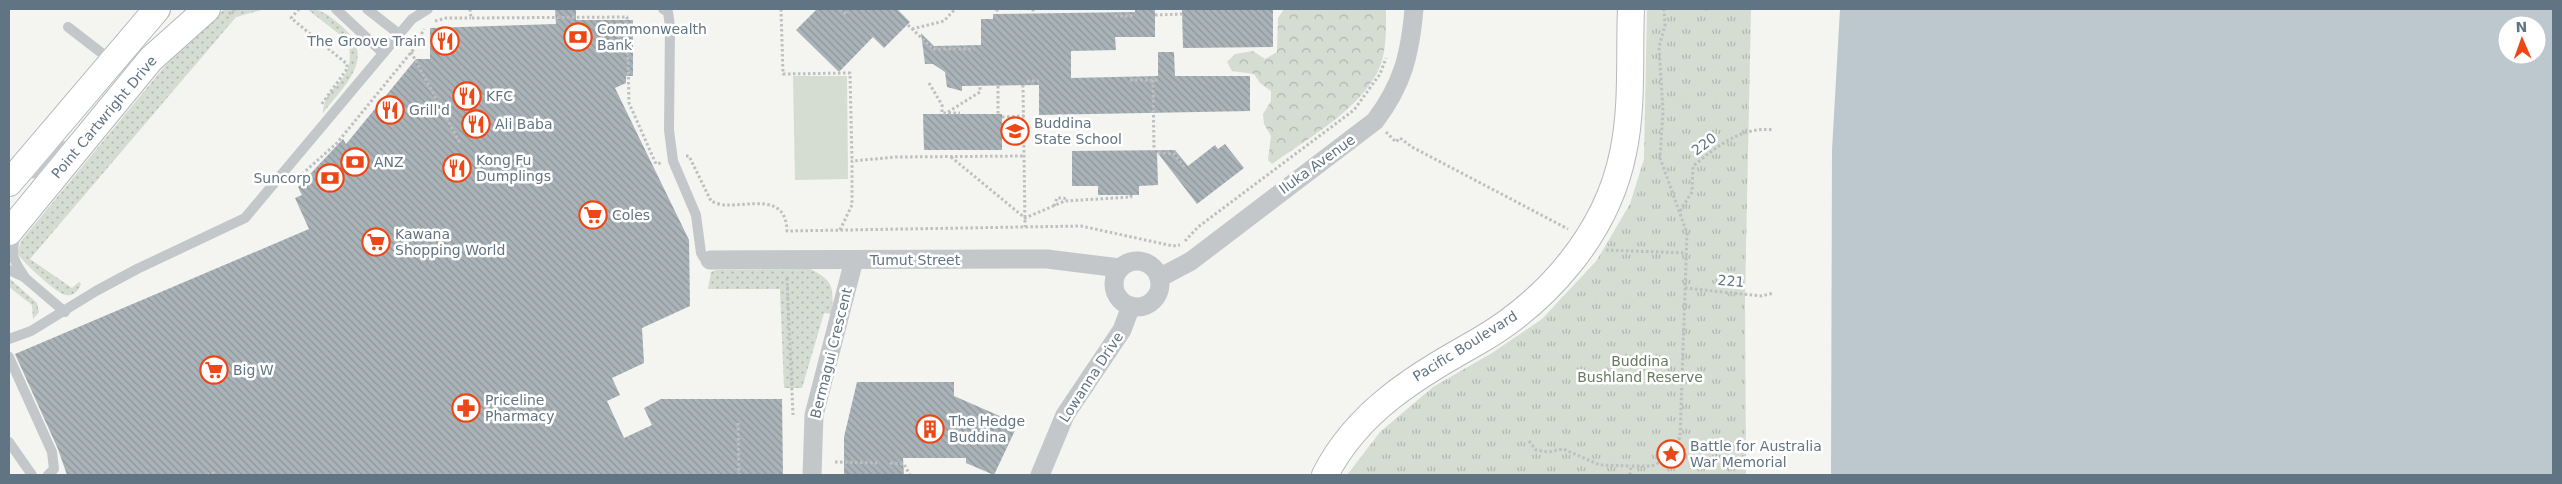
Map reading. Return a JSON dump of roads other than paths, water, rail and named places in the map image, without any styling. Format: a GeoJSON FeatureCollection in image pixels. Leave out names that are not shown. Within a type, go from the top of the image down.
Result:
{"type":"FeatureCollection","features":[{"type":"Feature","properties":{"kind":"street"},"geometry":{"type":"LineString","coordinates":[[12,179],[157,9]]}},
{"type":"Feature","properties":{"kind":"street","name":"Point Cartwright Drive"},"geometry":{"type":"LineString","coordinates":[[15,224],[151,59],[207,9]]}},
{"type":"Feature","properties":{"kind":"street","name":"Iluka Avenue"},"geometry":{"type":"LineString","coordinates":[[1159,278],[1191,260],[1375,121],[1388,104],[1405,69],[1414,9]]}},
{"type":"Feature","properties":{"kind":"street","name":"Pacific Boulevard"},"geometry":{"type":"LineString","coordinates":[[1326,475],[1355,432],[1387,399],[1413,378],[1478,341],[1514,317],[1560,275],[1585,241],[1606,207],[1617,178],[1624,151],[1631,9]]}},
{"type":"Feature","properties":{"kind":"street","name":"Tumut Street"},"geometry":{"type":"LineString","coordinates":[[710,260],[786,258],[854,260],[1047,259],[1120,268]]}},
{"type":"Feature","properties":{"kind":"street","name":"Bermagui Crescent"},"geometry":{"type":"LineString","coordinates":[[812,475],[814,414],[854,260]]}},
{"type":"Feature","properties":{"kind":"street"},"geometry":{"type":"LineString","coordinates":[[1134,261],[1150,265],[1159,278],[1160,284],[1156,298],[1145,306],[1131,306],[1120,299],[1116,294],[1114,281],[1120,268],[1134,261]]}},
{"type":"Feature","properties":{"kind":"street","name":"Lowanna Drive"},"geometry":{"type":"LineString","coordinates":[[1040,475],[1065,415],[1122,330],[1131,306]]}},
{"type":"Feature","properties":{"kind":"lane"},"geometry":{"type":"LineString","coordinates":[[336,9],[384,53]]}},
{"type":"Feature","properties":{"kind":"lane"},"geometry":{"type":"LineString","coordinates":[[367,9],[400,34]]}},
{"type":"Feature","properties":{"kind":"lane"},"geometry":{"type":"LineString","coordinates":[[9,339],[31,331],[65,312],[96,291],[137,269],[245,218],[258,206],[412,19],[428,9]]}},
{"type":"Feature","properties":{"kind":"lane"},"geometry":{"type":"LineString","coordinates":[[663,9],[668,12],[670,26],[669,130],[673,161],[696,215],[701,252],[704,258],[710,260]]}},
{"type":"Feature","properties":{"kind":"lane"},"geometry":{"type":"LineString","coordinates":[[68,26],[112,60]]}},
{"type":"Feature","properties":{"kind":"lane"},"geometry":{"type":"LineString","coordinates":[[12,179],[37,173],[60,150],[104,117]]}},
{"type":"Feature","properties":{"kind":"lane"},"geometry":{"type":"LineString","coordinates":[[15,224],[14,261],[24,277]]}},
{"type":"Feature","properties":{"kind":"lane"},"geometry":{"type":"LineString","coordinates":[[9,270],[24,277],[65,312]]}},
{"type":"Feature","properties":{"kind":"lane"},"geometry":{"type":"LineString","coordinates":[[9,357],[52,452],[54,469],[48,475]]}},
{"type":"Feature","properties":{"kind":"lane"},"geometry":{"type":"LineString","coordinates":[[9,442],[32,475]]}},
{"type":"Feature","properties":{"kind":"place","name":"Commonwealth Bank"},"geometry":{"type":"Point","coordinates":[578,37]}},
{"type":"Feature","properties":{"kind":"place","name":"The Groove Train"},"geometry":{"type":"Point","coordinates":[445,41]}},
{"type":"Feature","properties":{"kind":"place","name":"KFC"},"geometry":{"type":"Point","coordinates":[467,96]}},
{"type":"Feature","properties":{"kind":"place","name":"Grill'd"},"geometry":{"type":"Point","coordinates":[390,110]}},
{"type":"Feature","properties":{"kind":"place","name":"Ali Baba"},"geometry":{"type":"Point","coordinates":[476,124]}},
{"type":"Feature","properties":{"kind":"place","name":"Buddina State School"},"geometry":{"type":"Point","coordinates":[1015,131]}},
{"type":"Feature","properties":{"kind":"place","name":"ANZ"},"geometry":{"type":"Point","coordinates":[355,162]}},
{"type":"Feature","properties":{"kind":"place","name":"Kong Fu Dumplings"},"geometry":{"type":"Point","coordinates":[457,168]}},
{"type":"Feature","properties":{"kind":"place","name":"Suncorp"},"geometry":{"type":"Point","coordinates":[330,178]}},
{"type":"Feature","properties":{"kind":"place","name":"Coles"},"geometry":{"type":"Point","coordinates":[593,215]}},
{"type":"Feature","properties":{"kind":"place","name":"Kawana Shopping World"},"geometry":{"type":"Point","coordinates":[376,242]}},
{"type":"Feature","properties":{"kind":"place","name":"Big W"},"geometry":{"type":"Point","coordinates":[214,370]}},
{"type":"Feature","properties":{"kind":"place","name":"Priceline Pharmacy"},"geometry":{"type":"Point","coordinates":[466,408]}},
{"type":"Feature","properties":{"kind":"place","name":"The Hedge Buddina"},"geometry":{"type":"Point","coordinates":[930,429]}},
{"type":"Feature","properties":{"kind":"place","name":"Battle for Australia War Memorial"},"geometry":{"type":"Point","coordinates":[1671,454]}},
{"type":"Feature","properties":{"kind":"park label","name":"Buddina Bushland Reserve"},"geometry":{"type":"Point","coordinates":[1640,370]}}]}
